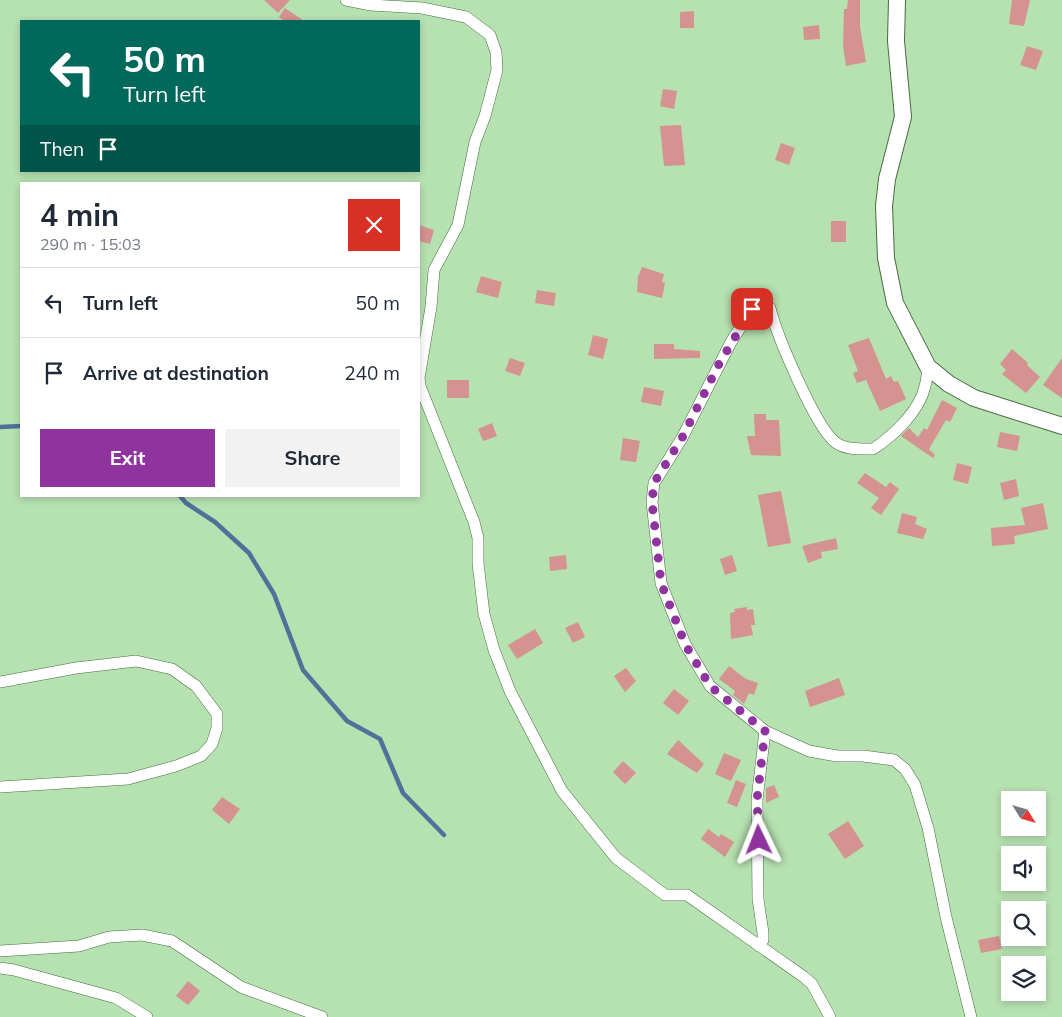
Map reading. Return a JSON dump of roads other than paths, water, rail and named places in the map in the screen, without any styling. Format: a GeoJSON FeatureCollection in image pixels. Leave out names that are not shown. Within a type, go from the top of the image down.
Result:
{"type":"FeatureCollection","features":[{"type":"Feature","properties":{"kind":"main road"},"geometry":{"type":"LineString","coordinates":[[897,0],[896,41],[903,117],[887,179],[884,206],[886,258],[895,303],[928,367],[950,384],[974,398],[1062,426]]}},
{"type":"Feature","properties":{"kind":"street"},"geometry":{"type":"LineString","coordinates":[[346,0],[422,8],[466,17],[480,25],[490,35],[496,52],[497,70],[485,116],[475,142],[458,225],[434,270],[420,386],[474,522],[478,538],[478,563],[484,614],[494,650],[510,691],[562,791],[616,858],[665,895],[688,895],[810,982],[830,1017]]}},
{"type":"Feature","properties":{"kind":"street"},"geometry":{"type":"LineString","coordinates":[[928,367],[925,388],[919,400],[894,432],[873,449],[841,446],[821,426],[796,377],[770,308],[763,303],[756,303],[732,342],[682,438],[654,483],[652,502],[661,583],[685,644],[710,686],[765,731],[809,750],[837,756],[864,756],[894,760],[905,769],[915,785],[928,828],[946,917],[971,1017]]}},
{"type":"Feature","properties":{"kind":"street"},"geometry":{"type":"LineString","coordinates":[[0,682],[76,668],[136,661],[172,669],[196,686],[217,714],[217,728],[212,744],[201,756],[176,766],[128,779],[0,787]]}},
{"type":"Feature","properties":{"kind":"street"},"geometry":{"type":"LineString","coordinates":[[759,946],[763,932],[758,899],[757,800],[765,731]]}},
{"type":"Feature","properties":{"kind":"street"},"geometry":{"type":"LineString","coordinates":[[0,951],[79,946],[109,937],[142,935],[172,941],[241,988],[322,1017]]}},
{"type":"Feature","properties":{"kind":"street"},"geometry":{"type":"LineString","coordinates":[[0,968],[14,970],[116,998],[147,1017]]}},
{"type":"Feature","properties":{"kind":"waterway"},"geometry":{"type":"LineString","coordinates":[[0,427],[20,426]]}},
{"type":"Feature","properties":{"kind":"waterway"},"geometry":{"type":"LineString","coordinates":[[181,497],[186,503],[215,522],[249,553],[274,594],[303,670],[347,721],[380,739],[403,793],[444,835]]}}]}
